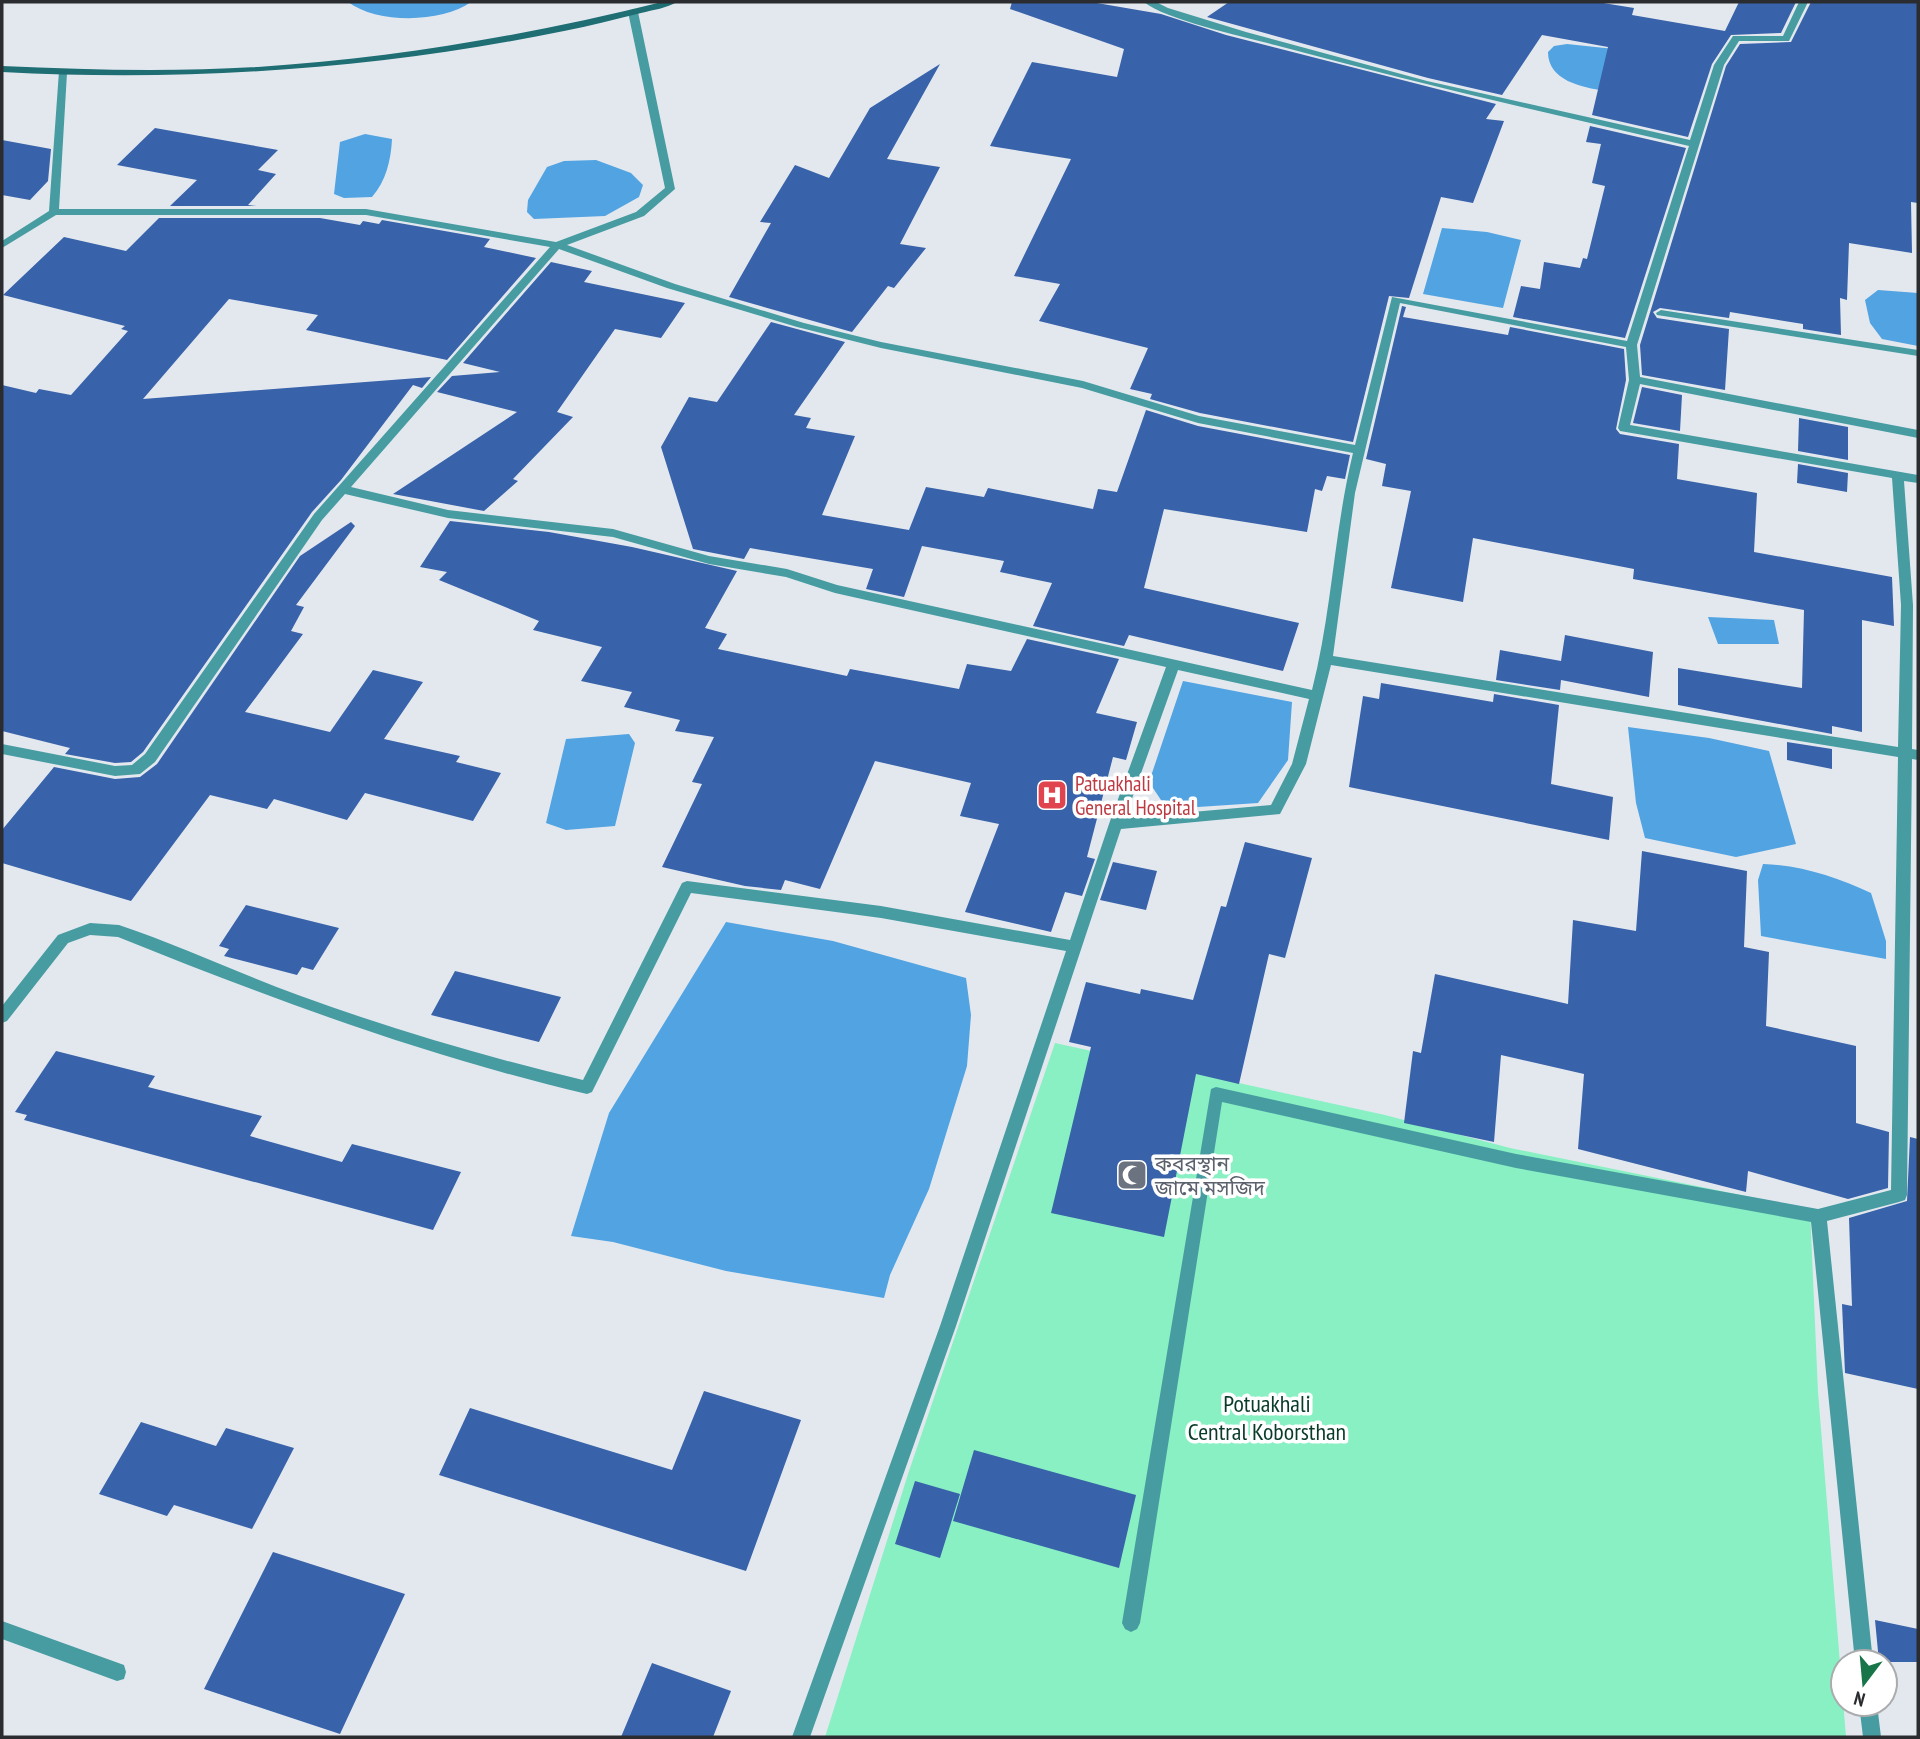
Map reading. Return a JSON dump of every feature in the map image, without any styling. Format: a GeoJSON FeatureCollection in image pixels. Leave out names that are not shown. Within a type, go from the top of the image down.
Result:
{"type":"FeatureCollection","features":[{"type":"Feature","properties":{"kind":"street"},"geometry":{"type":"LineString","coordinates":[[2,69],[62,73],[302,69],[477,46],[672,2]]}},
{"type":"Feature","properties":{"kind":"street"},"geometry":{"type":"LineString","coordinates":[[1149,2],[1165,10],[1243,34],[1425,83],[1693,144]]}},
{"type":"Feature","properties":{"kind":"street"},"geometry":{"type":"LineString","coordinates":[[1803,2],[1786,39],[1736,38],[1718,65],[1632,345],[1636,380],[1624,428],[1918,479]]}},
{"type":"Feature","properties":{"kind":"street"},"geometry":{"type":"LineString","coordinates":[[2,749],[115,771],[135,770],[149,758],[341,489],[557,246],[640,214],[670,189],[633,12]]}},
{"type":"Feature","properties":{"kind":"street"},"geometry":{"type":"LineString","coordinates":[[54,212],[62,73]]}},
{"type":"Feature","properties":{"kind":"street"},"geometry":{"type":"LineString","coordinates":[[2,245],[54,212],[366,212],[557,246],[671,286],[828,331],[1083,385],[1198,419],[1359,450]]}},
{"type":"Feature","properties":{"kind":"street"},"geometry":{"type":"LineString","coordinates":[[1116,824],[1275,810],[1299,764],[1326,660],[1349,493],[1396,299],[1632,345]]}},
{"type":"Feature","properties":{"kind":"street"},"geometry":{"type":"LineString","coordinates":[[1661,313],[1918,353]]}},
{"type":"Feature","properties":{"kind":"street"},"geometry":{"type":"LineString","coordinates":[[1636,380],[1918,434]]}},
{"type":"Feature","properties":{"kind":"street"},"geometry":{"type":"LineString","coordinates":[[1131,1623],[1216,1094],[1516,1161],[1818,1216],[1899,1195],[1911,755],[1907,606],[1898,475]]}},
{"type":"Feature","properties":{"kind":"street"},"geometry":{"type":"LineString","coordinates":[[341,489],[448,514],[613,533],[709,560],[787,573],[835,589],[1317,696]]}},
{"type":"Feature","properties":{"kind":"street"},"geometry":{"type":"LineString","coordinates":[[1326,660],[1911,755]]}},
{"type":"Feature","properties":{"kind":"street"},"geometry":{"type":"LineString","coordinates":[[801,1737],[948,1326],[1116,824],[1174,664]]}},
{"type":"Feature","properties":{"kind":"street"},"geometry":{"type":"LineString","coordinates":[[3,1011],[63,939],[90,929],[119,932],[295,1003],[510,1071],[587,1087],[687,887],[849,906],[985,927],[1075,947]]}},
{"type":"Feature","properties":{"kind":"street"},"geometry":{"type":"LineString","coordinates":[[1818,1216],[1863,1648]]}},
{"type":"Feature","properties":{"kind":"street"},"geometry":{"type":"LineString","coordinates":[[2,1630],[117,1672]]}},
{"type":"Feature","properties":{"kind":"street"},"geometry":{"type":"LineString","coordinates":[[1870,1718],[1872,1737]]}},
{"type":"Feature","properties":{"kind":"green space","name":"Potuakhali Central Koborsthan"},"geometry":{"type":"Polygon","coordinates":[[[1055,1043],[1385,1115],[1510,1148],[1810,1209],[1818,1392],[1839,1648],[1829,1648],[1829,1718],[1844,1718],[1846,1737],[825,1737],[909,1471],[1055,1043]]]}},
{"type":"Feature","properties":{"kind":"water"},"geometry":{"type":"Polygon","coordinates":[[[348,2],[471,2],[444,14],[410,18],[375,14],[348,2]]]}},
{"type":"Feature","properties":{"kind":"water"},"geometry":{"type":"Polygon","coordinates":[[[1567,44],[1624,50],[1605,91],[1577,85],[1554,70],[1548,52],[1554,46],[1567,44]]]}},
{"type":"Feature","properties":{"kind":"water"},"geometry":{"type":"Polygon","coordinates":[[[365,134],[392,139],[389,162],[381,184],[372,197],[344,198],[334,194],[340,142],[365,134]]]}},
{"type":"Feature","properties":{"kind":"water"},"geometry":{"type":"Polygon","coordinates":[[[596,160],[631,173],[643,185],[639,197],[605,216],[534,219],[527,212],[528,200],[547,167],[564,161],[596,160]]]}},
{"type":"Feature","properties":{"kind":"water"},"geometry":{"type":"Polygon","coordinates":[[[1442,228],[1487,232],[1521,240],[1503,308],[1423,294],[1442,228]]]}},
{"type":"Feature","properties":{"kind":"water"},"geometry":{"type":"Polygon","coordinates":[[[1878,290],[1918,293],[1918,346],[1882,339],[1870,323],[1865,300],[1878,290]]]}},
{"type":"Feature","properties":{"kind":"water"},"geometry":{"type":"Polygon","coordinates":[[[1708,617],[1774,620],[1779,644],[1718,644],[1708,617]]]}},
{"type":"Feature","properties":{"kind":"water"},"geometry":{"type":"Polygon","coordinates":[[[1183,681],[1292,702],[1288,760],[1258,803],[1198,807],[1161,800],[1149,782],[1183,681]]]}},
{"type":"Feature","properties":{"kind":"water"},"geometry":{"type":"Polygon","coordinates":[[[1628,727],[1709,738],[1769,751],[1796,844],[1736,857],[1645,838],[1636,803],[1628,727]]]}},
{"type":"Feature","properties":{"kind":"water"},"geometry":{"type":"Polygon","coordinates":[[[629,734],[635,743],[615,826],[566,830],[546,823],[566,739],[629,734]]]}},
{"type":"Feature","properties":{"kind":"water"},"geometry":{"type":"Polygon","coordinates":[[[1763,864],[1818,873],[1871,893],[1886,941],[1886,959],[1761,936],[1758,880],[1763,864]]]}},
{"type":"Feature","properties":{"kind":"water"},"geometry":{"type":"Polygon","coordinates":[[[726,922],[833,941],[966,978],[971,1015],[967,1066],[929,1189],[890,1275],[884,1298],[726,1271],[613,1242],[571,1236],[609,1113],[726,922]]]}},
{"type":"Feature","properties":{"kind":"building"},"geometry":{"type":"Polygon","coordinates":[[[1012,2],[1091,2],[1161,14],[1226,35],[1496,104],[1486,119],[1504,121],[1473,203],[1441,197],[1409,298],[1389,296],[1353,442],[1200,413],[1150,399],[1152,394],[1130,389],[1148,348],[1039,321],[1060,284],[1014,276],[1071,159],[990,146],[1032,62],[1117,77],[1124,49],[1010,9],[1012,2]]]}},
{"type":"Feature","properties":{"kind":"building"},"geometry":{"type":"Polygon","coordinates":[[[1229,2],[1597,2],[1634,8],[1632,15],[1725,31],[1739,2],[1796,2],[1781,33],[1731,35],[1712,64],[1688,137],[1592,115],[1608,47],[1542,35],[1502,95],[1428,78],[1207,17],[1229,2]]]}},
{"type":"Feature","properties":{"kind":"building"},"geometry":{"type":"Polygon","coordinates":[[[1811,2],[1918,2],[1918,203],[1911,202],[1912,253],[1849,243],[1847,300],[1840,298],[1841,335],[1803,329],[1803,324],[1730,312],[1729,318],[1660,308],[1653,312],[1657,318],[1729,329],[1725,390],[1642,375],[1640,345],[1726,66],[1740,44],[1791,42],[1811,2]]]}},
{"type":"Feature","properties":{"kind":"building"},"geometry":{"type":"Polygon","coordinates":[[[940,64],[887,159],[940,167],[900,244],[926,248],[894,288],[888,286],[852,332],[729,297],[771,223],[760,222],[795,165],[829,178],[870,108],[940,64]]]}},
{"type":"Feature","properties":{"kind":"building"},"geometry":{"type":"Polygon","coordinates":[[[1590,126],[1686,148],[1625,338],[1513,317],[1521,286],[1540,289],[1544,262],[1580,268],[1583,258],[1587,259],[1605,186],[1592,183],[1601,144],[1586,142],[1590,126]]]}},
{"type":"Feature","properties":{"kind":"building"},"geometry":{"type":"Polygon","coordinates":[[[155,128],[278,150],[258,170],[276,174],[248,205],[257,206],[170,206],[197,180],[117,165],[155,128]]]}},
{"type":"Feature","properties":{"kind":"building"},"geometry":{"type":"Polygon","coordinates":[[[2,140],[51,149],[48,181],[30,200],[2,195],[2,140]]]}},
{"type":"Feature","properties":{"kind":"building"},"geometry":{"type":"Polygon","coordinates":[[[159,218],[320,218],[360,225],[363,221],[379,224],[382,220],[490,239],[484,247],[536,258],[447,360],[306,330],[318,315],[229,299],[143,399],[431,377],[422,388],[413,385],[341,480],[312,512],[143,752],[131,762],[115,763],[65,754],[70,748],[2,731],[2,385],[36,393],[39,389],[71,395],[128,331],[121,329],[125,326],[3,295],[64,237],[126,251],[159,218]]]}},
{"type":"Feature","properties":{"kind":"building"},"geometry":{"type":"Polygon","coordinates":[[[551,262],[592,271],[584,282],[685,303],[661,338],[615,329],[557,412],[573,417],[513,479],[518,481],[484,511],[393,494],[517,412],[437,392],[452,376],[500,372],[463,363],[551,262]]]}},
{"type":"Feature","properties":{"kind":"building"},"geometry":{"type":"Polygon","coordinates":[[[1402,306],[1406,307],[1403,317],[1508,335],[1510,327],[1624,349],[1626,380],[1616,429],[1620,434],[1679,444],[1677,479],[1757,493],[1754,552],[1892,577],[1894,626],[1862,620],[1862,732],[1832,726],[1832,734],[1678,705],[1678,668],[1802,688],[1804,610],[1633,579],[1634,569],[1473,538],[1463,602],[1391,588],[1411,491],[1382,486],[1386,464],[1366,459],[1402,306]]]}},
{"type":"Feature","properties":{"kind":"building"},"geometry":{"type":"Polygon","coordinates":[[[771,322],[845,342],[794,415],[811,418],[806,428],[855,436],[822,515],[909,530],[926,487],[984,497],[988,488],[1093,509],[1098,489],[1117,492],[1146,410],[1198,426],[1350,455],[1345,479],[1327,476],[1322,491],[1315,489],[1307,532],[1164,509],[1144,588],[1299,623],[1283,671],[1129,635],[1124,646],[1033,626],[1052,583],[1000,572],[1004,561],[922,546],[904,597],[866,589],[873,569],[750,548],[744,559],[693,549],[661,447],[689,397],[717,402],[771,322]]]}},
{"type":"Feature","properties":{"kind":"building"},"geometry":{"type":"Polygon","coordinates":[[[1642,387],[1682,395],[1680,431],[1633,423],[1642,387]]]}},
{"type":"Feature","properties":{"kind":"building"},"geometry":{"type":"Polygon","coordinates":[[[1799,418],[1848,427],[1848,460],[1798,451],[1799,418]]]}},
{"type":"Feature","properties":{"kind":"building"},"geometry":{"type":"Polygon","coordinates":[[[1798,464],[1848,473],[1847,492],[1797,483],[1798,464]]]}},
{"type":"Feature","properties":{"kind":"building"},"geometry":{"type":"Polygon","coordinates":[[[450,521],[549,532],[632,547],[737,571],[705,628],[727,634],[718,649],[847,676],[850,669],[959,689],[967,664],[1011,671],[1027,639],[1119,659],[1096,713],[1137,722],[1126,760],[1113,757],[1087,857],[1095,859],[1082,896],[1065,892],[1051,932],[965,912],[999,824],[960,816],[971,783],[875,761],[820,889],[785,880],[781,890],[745,886],[662,867],[702,784],[692,782],[714,737],[675,731],[680,720],[624,707],[632,692],[581,681],[602,647],[533,630],[539,621],[439,580],[447,572],[420,567],[450,521]]]}},
{"type":"Feature","properties":{"kind":"building"},"geometry":{"type":"Polygon","coordinates":[[[351,522],[355,526],[296,605],[304,607],[291,631],[303,634],[245,712],[330,732],[373,670],[423,682],[384,739],[460,756],[456,762],[501,773],[473,821],[365,793],[347,820],[274,799],[267,809],[210,795],[131,901],[2,863],[2,830],[54,767],[115,779],[140,777],[157,764],[300,556],[351,522]]]}},
{"type":"Feature","properties":{"kind":"building"},"geometry":{"type":"Polygon","coordinates":[[[1565,635],[1653,652],[1649,697],[1561,680],[1560,690],[1496,680],[1500,650],[1561,661],[1565,635]]]}},
{"type":"Feature","properties":{"kind":"building"},"geometry":{"type":"Polygon","coordinates":[[[1381,683],[1493,702],[1494,694],[1559,705],[1551,784],[1613,797],[1609,840],[1349,787],[1363,696],[1379,699],[1381,683]]]}},
{"type":"Feature","properties":{"kind":"building"},"geometry":{"type":"Polygon","coordinates":[[[1787,742],[1832,749],[1832,769],[1787,760],[1787,742]]]}},
{"type":"Feature","properties":{"kind":"building"},"geometry":{"type":"Polygon","coordinates":[[[1245,842],[1312,858],[1285,958],[1269,954],[1239,1084],[1196,1074],[1164,1237],[1051,1213],[1091,1047],[1069,1042],[1086,982],[1140,994],[1141,989],[1193,1000],[1221,906],[1226,907],[1245,842]]]}},
{"type":"Feature","properties":{"kind":"building"},"geometry":{"type":"Polygon","coordinates":[[[1642,851],[1747,871],[1744,947],[1769,952],[1766,1026],[1856,1046],[1856,1123],[1889,1132],[1888,1188],[1848,1199],[1748,1171],[1746,1192],[1578,1149],[1584,1074],[1501,1055],[1494,1142],[1404,1123],[1413,1051],[1421,1053],[1435,974],[1568,1004],[1573,920],[1636,931],[1642,851]]]}},
{"type":"Feature","properties":{"kind":"building"},"geometry":{"type":"Polygon","coordinates":[[[1113,862],[1157,871],[1146,910],[1100,900],[1113,862]]]}},
{"type":"Feature","properties":{"kind":"building"},"geometry":{"type":"Polygon","coordinates":[[[246,905],[339,928],[313,970],[302,967],[297,975],[224,956],[229,949],[219,946],[246,905]]]}},
{"type":"Feature","properties":{"kind":"building"},"geometry":{"type":"Polygon","coordinates":[[[455,971],[561,997],[539,1042],[431,1015],[455,971]]]}},
{"type":"Feature","properties":{"kind":"building"},"geometry":{"type":"Polygon","coordinates":[[[56,1051],[155,1076],[148,1087],[262,1116],[250,1136],[342,1162],[352,1144],[461,1172],[433,1230],[24,1120],[27,1115],[15,1112],[56,1051]]]}},
{"type":"Feature","properties":{"kind":"building"},"geometry":{"type":"Polygon","coordinates":[[[1910,1137],[1918,1139],[1918,1389],[1845,1373],[1842,1304],[1852,1306],[1849,1218],[1907,1201],[1910,1137]]]}},
{"type":"Feature","properties":{"kind":"building"},"geometry":{"type":"Polygon","coordinates":[[[704,1391],[801,1420],[746,1571],[439,1475],[470,1408],[672,1470],[704,1391]]]}},
{"type":"Feature","properties":{"kind":"building"},"geometry":{"type":"Polygon","coordinates":[[[141,1422],[216,1446],[226,1428],[294,1448],[252,1529],[174,1505],[167,1516],[99,1494],[141,1422]]]}},
{"type":"Feature","properties":{"kind":"building"},"geometry":{"type":"Polygon","coordinates":[[[974,1450],[1136,1495],[1119,1568],[953,1521],[974,1450]]]}},
{"type":"Feature","properties":{"kind":"building"},"geometry":{"type":"Polygon","coordinates":[[[915,1481],[960,1494],[940,1558],[895,1544],[915,1481]]]}},
{"type":"Feature","properties":{"kind":"building"},"geometry":{"type":"Polygon","coordinates":[[[273,1552],[405,1594],[340,1734],[204,1689],[273,1552]]]}},
{"type":"Feature","properties":{"kind":"building"},"geometry":{"type":"Polygon","coordinates":[[[1875,1620],[1918,1629],[1918,1662],[1899,1662],[1899,1648],[1878,1648],[1875,1620]]]}},
{"type":"Feature","properties":{"kind":"building"},"geometry":{"type":"Polygon","coordinates":[[[652,1663],[731,1691],[713,1737],[621,1737],[652,1663]]]}},
{"type":"Feature","properties":{"kind":"place","name":"Patuakhali General Hospital"},"geometry":{"type":"Point","coordinates":[1052,795]}},
{"type":"Feature","properties":{"kind":"place","name":"কবরস্থান জামে মসজিদ"},"geometry":{"type":"Point","coordinates":[1132,1175]}}]}
